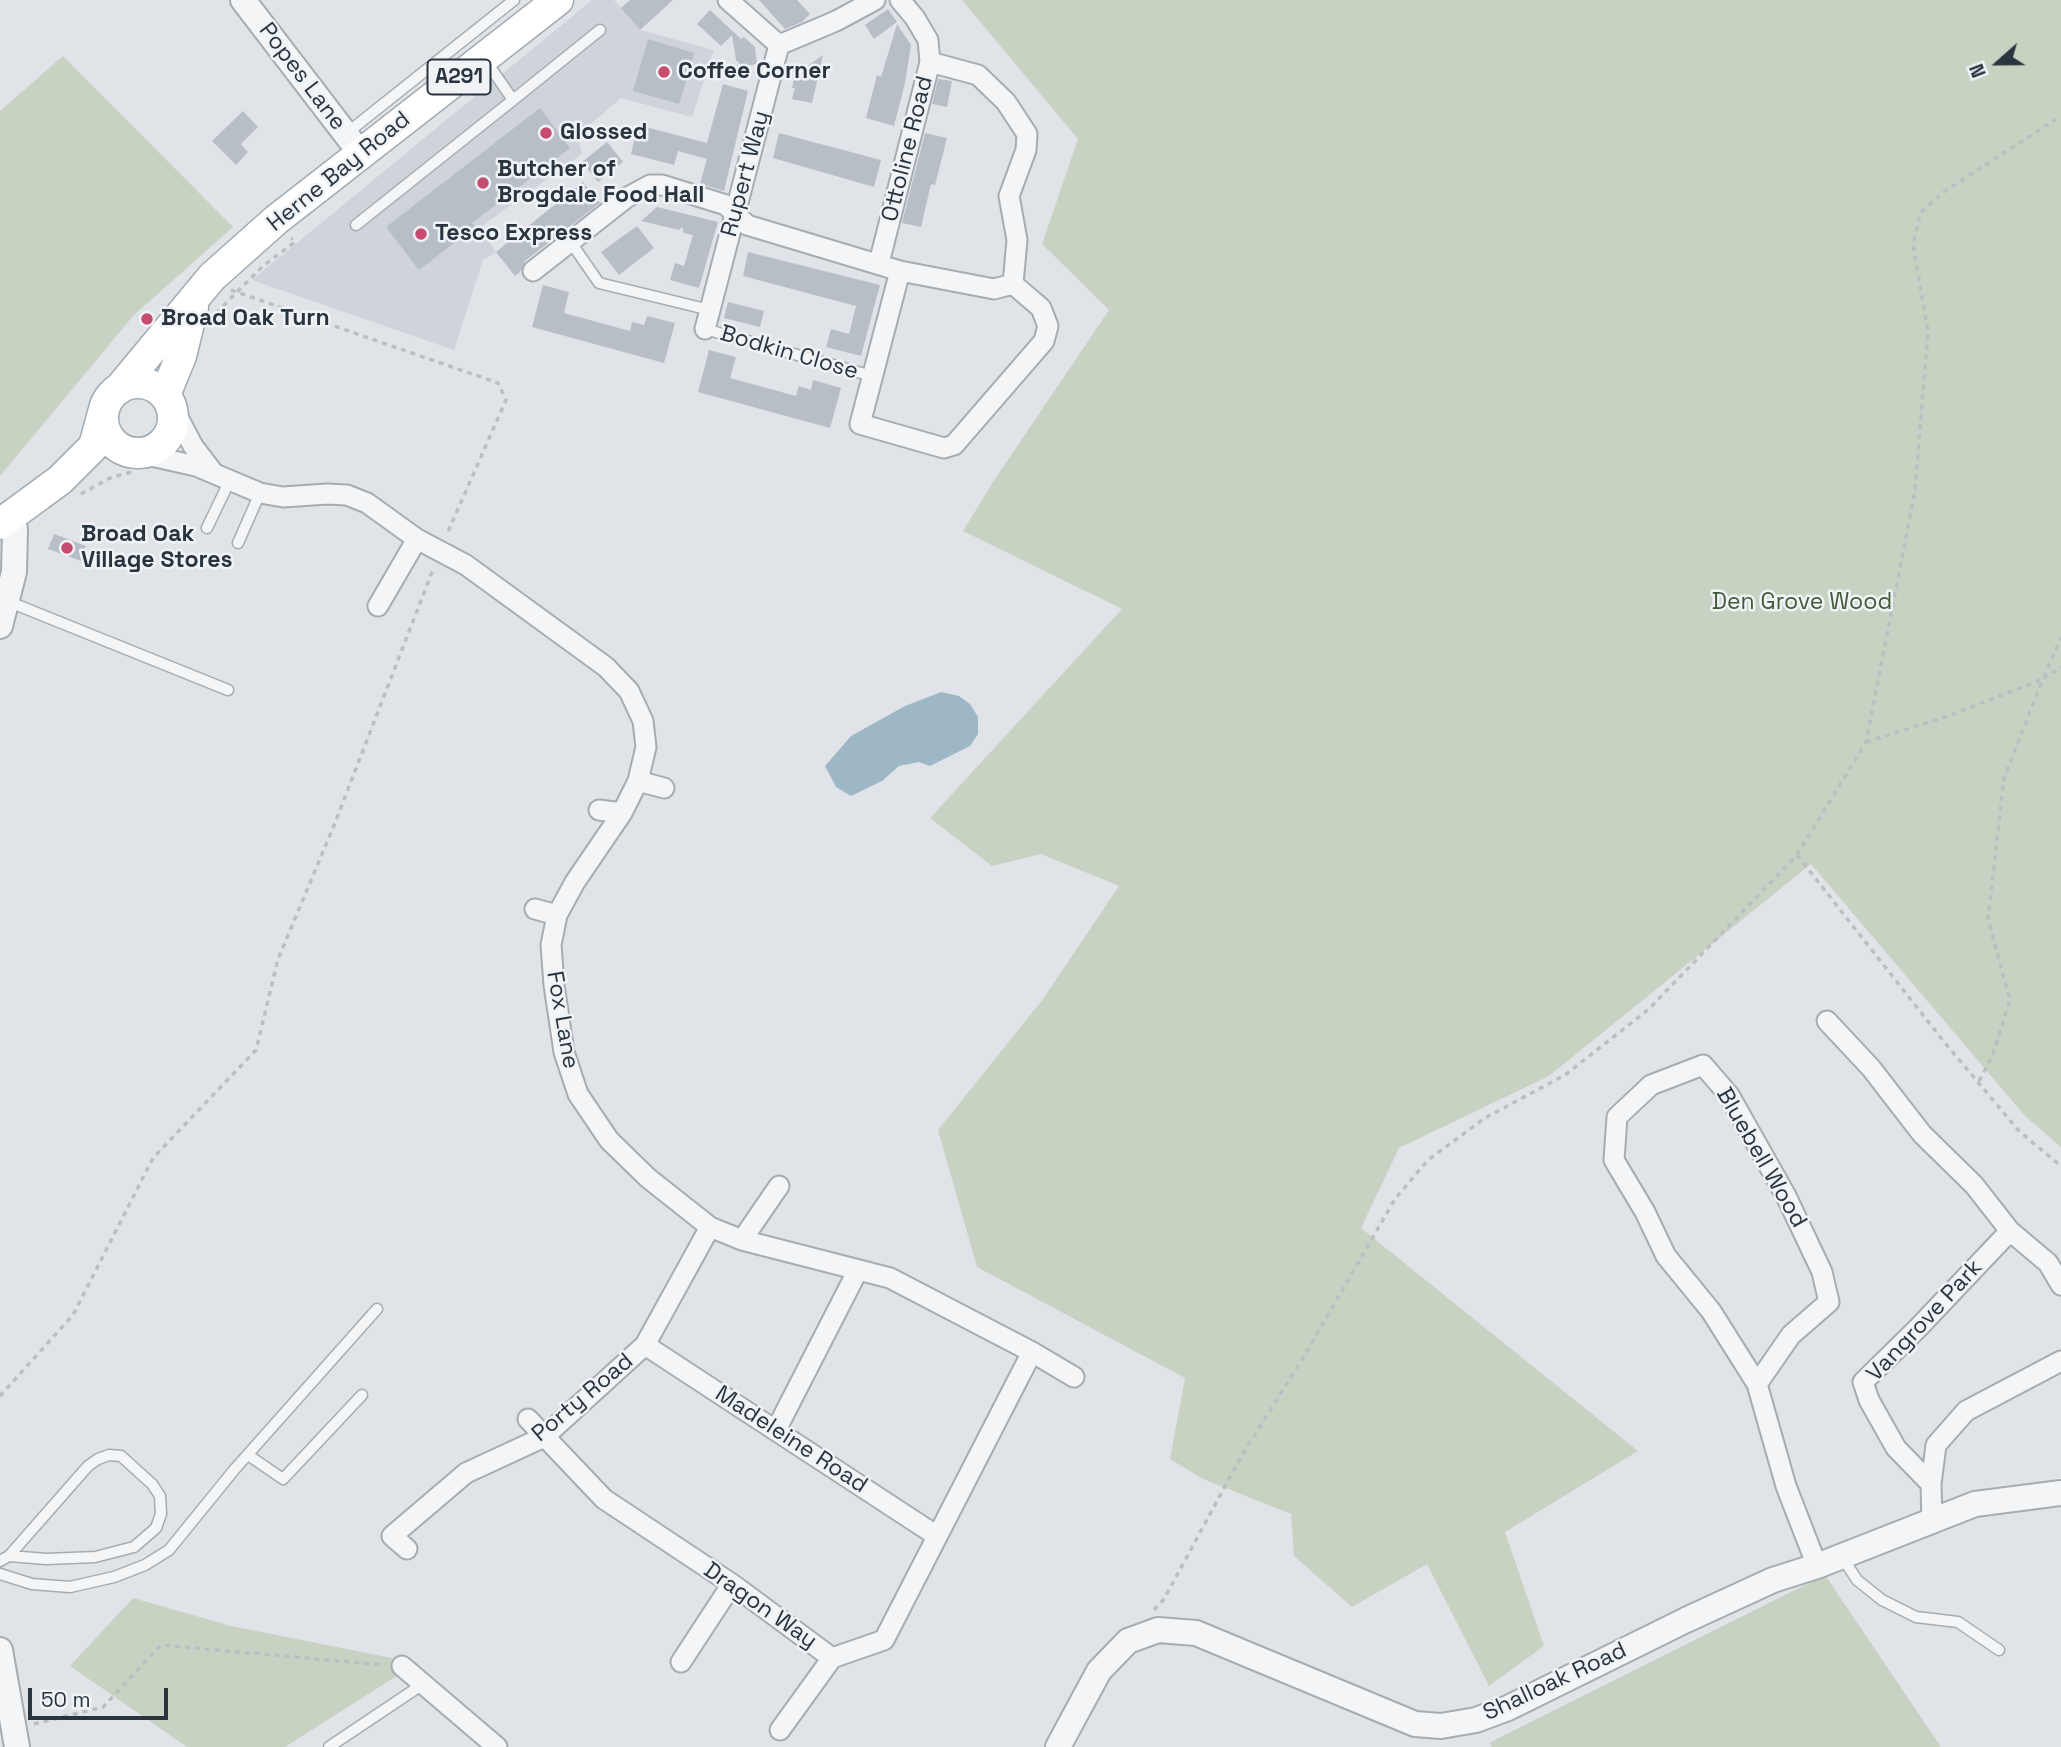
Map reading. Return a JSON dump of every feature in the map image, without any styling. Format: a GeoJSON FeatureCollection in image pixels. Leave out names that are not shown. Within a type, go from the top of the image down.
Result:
{"type":"FeatureCollection","features":[{"type":"Feature","properties":{"kind":"main road","name":"Herne Bay Road"},"geometry":{"type":"LineString","coordinates":[[66,490],[94,446],[112,397],[213,298],[276,220],[353,144],[484,58],[558,0]]}},
{"type":"Feature","properties":{"kind":"main road"},"geometry":{"type":"LineString","coordinates":[[167,398],[181,356],[213,298]]}},
{"type":"Feature","properties":{"kind":"main road"},"geometry":{"type":"LineString","coordinates":[[128,384],[148,384],[167,398],[174,419],[168,438],[139,459],[115,445],[104,427],[112,397],[128,384]]}},
{"type":"Feature","properties":{"kind":"main road","name":"Herne Bay Road"},"geometry":{"type":"LineString","coordinates":[[5,521],[66,490],[139,459]]}},
{"type":"Feature","properties":{"kind":"street","name":"Popes Lane"},"geometry":{"type":"LineString","coordinates":[[243,0],[353,144]]}},
{"type":"Feature","properties":{"kind":"street"},"geometry":{"type":"LineString","coordinates":[[728,0],[779,45],[836,21],[875,0]]}},
{"type":"Feature","properties":{"kind":"street","name":"Ottoline Road"},"geometry":{"type":"LineString","coordinates":[[879,263],[930,62],[928,40],[900,0]]}},
{"type":"Feature","properties":{"kind":"street","name":"Rupert Way"},"geometry":{"type":"LineString","coordinates":[[708,319],[779,45]]}},
{"type":"Feature","properties":{"kind":"street"},"geometry":{"type":"LineString","coordinates":[[930,62],[978,75],[1006,102],[1027,134],[1026,150],[1009,196],[1017,240],[1013,284]]}},
{"type":"Feature","properties":{"kind":"street"},"geometry":{"type":"LineString","coordinates":[[533,271],[626,198],[650,185],[662,185],[726,205],[747,225],[900,271],[994,289],[1013,284]]}},
{"type":"Feature","properties":{"kind":"street"},"geometry":{"type":"LineString","coordinates":[[900,271],[860,424],[944,448],[954,445],[1044,341],[1048,326],[1041,308],[1013,284]]}},
{"type":"Feature","properties":{"kind":"street"},"geometry":{"type":"LineString","coordinates":[[167,398],[193,446],[221,477]]}},
{"type":"Feature","properties":{"kind":"street","name":"Fox Lane"},"geometry":{"type":"LineString","coordinates":[[139,459],[179,461],[260,493],[283,497],[347,495],[366,503],[417,539],[466,565],[606,667],[629,691],[643,720],[646,747],[638,781],[622,813],[575,882],[557,915],[551,945],[564,1052],[578,1094],[608,1140],[648,1178],[710,1227],[742,1240],[890,1278],[1032,1352],[1074,1377]]}},
{"type":"Feature","properties":{"kind":"street"},"geometry":{"type":"LineString","coordinates":[[0,626],[14,572],[15,529],[5,521]]}},
{"type":"Feature","properties":{"kind":"street"},"geometry":{"type":"LineString","coordinates":[[379,606],[417,539]]}},
{"type":"Feature","properties":{"kind":"street"},"geometry":{"type":"LineString","coordinates":[[638,781],[664,788]]}},
{"type":"Feature","properties":{"kind":"street"},"geometry":{"type":"LineString","coordinates":[[599,810],[622,813]]}},
{"type":"Feature","properties":{"kind":"street"},"geometry":{"type":"LineString","coordinates":[[535,909],[557,915]]}},
{"type":"Feature","properties":{"kind":"street"},"geometry":{"type":"LineString","coordinates":[[1827,1021],[1871,1068],[1922,1133],[1974,1185],[2010,1231],[2048,1263],[2061,1285]]}},
{"type":"Feature","properties":{"kind":"street","name":"Bluebell Wood"},"geometry":{"type":"LineString","coordinates":[[1757,1384],[1791,1335],[1829,1302],[1822,1272],[1786,1196],[1729,1095],[1703,1065],[1651,1085],[1617,1117],[1614,1160],[1645,1212],[1666,1256],[1711,1311],[1757,1384],[1786,1486],[1817,1566]]}},
{"type":"Feature","properties":{"kind":"street"},"geometry":{"type":"LineString","coordinates":[[742,1240],[779,1186]]}},
{"type":"Feature","properties":{"kind":"street","name":"Porty Road"},"geometry":{"type":"LineString","coordinates":[[407,1549],[392,1536],[466,1473],[544,1437],[645,1345],[710,1227]]}},
{"type":"Feature","properties":{"kind":"street","name":"Vangrove Park"},"geometry":{"type":"LineString","coordinates":[[1931,1484],[1896,1448],[1869,1400],[1863,1382],[2010,1231]]}},
{"type":"Feature","properties":{"kind":"street"},"geometry":{"type":"LineString","coordinates":[[776,1430],[858,1270]]}},
{"type":"Feature","properties":{"kind":"street","name":"Madeleine Road"},"geometry":{"type":"LineString","coordinates":[[645,1345],[937,1536]]}},
{"type":"Feature","properties":{"kind":"street","name":"Dragon Way"},"geometry":{"type":"LineString","coordinates":[[528,1419],[604,1499],[732,1584],[832,1658],[884,1640],[1032,1352]]}},
{"type":"Feature","properties":{"kind":"street"},"geometry":{"type":"LineString","coordinates":[[1931,1523],[1931,1484],[1936,1445],[1966,1411],[2061,1361]]}},
{"type":"Feature","properties":{"kind":"street","name":"Shalloak Road"},"geometry":{"type":"LineString","coordinates":[[1058,1747],[1099,1671],[1128,1641],[1158,1630],[1196,1633],[1415,1724],[1441,1726],[1476,1720],[1508,1708],[1773,1580],[1842,1557],[1975,1504],[2061,1493]]}},
{"type":"Feature","properties":{"kind":"street"},"geometry":{"type":"LineString","coordinates":[[681,1661],[732,1584]]}},
{"type":"Feature","properties":{"kind":"street"},"geometry":{"type":"LineString","coordinates":[[0,1650],[16,1738]]}},
{"type":"Feature","properties":{"kind":"street"},"geometry":{"type":"LineString","coordinates":[[780,1730],[832,1658]]}},
{"type":"Feature","properties":{"kind":"street"},"geometry":{"type":"LineString","coordinates":[[402,1666],[497,1747]]}},
{"type":"Feature","properties":{"kind":"lane"},"geometry":{"type":"LineString","coordinates":[[353,144],[514,0]]}},
{"type":"Feature","properties":{"kind":"lane"},"geometry":{"type":"LineString","coordinates":[[356,225],[600,30]]}},
{"type":"Feature","properties":{"kind":"lane"},"geometry":{"type":"LineString","coordinates":[[484,58],[513,100]]}},
{"type":"Feature","properties":{"kind":"lane","name":"Bodkin Close"},"geometry":{"type":"LineString","coordinates":[[570,242],[599,283],[872,376]]}},
{"type":"Feature","properties":{"kind":"lane"},"geometry":{"type":"LineString","coordinates":[[207,528],[221,477]]}},
{"type":"Feature","properties":{"kind":"lane"},"geometry":{"type":"LineString","coordinates":[[238,543],[260,493]]}},
{"type":"Feature","properties":{"kind":"lane"},"geometry":{"type":"LineString","coordinates":[[6,601],[228,690]]}},
{"type":"Feature","properties":{"kind":"lane"},"geometry":{"type":"LineString","coordinates":[[0,1574],[32,1584],[70,1587],[114,1577],[145,1565],[169,1550],[248,1455],[377,1310]]}},
{"type":"Feature","properties":{"kind":"lane"},"geometry":{"type":"LineString","coordinates":[[248,1455],[283,1479],[362,1395]]}},
{"type":"Feature","properties":{"kind":"lane"},"geometry":{"type":"LineString","coordinates":[[109,1455],[121,1456],[152,1484],[160,1496],[161,1514],[156,1528],[134,1548],[95,1557],[5,1558],[97,1459],[109,1455]]}},
{"type":"Feature","properties":{"kind":"lane"},"geometry":{"type":"LineString","coordinates":[[1842,1557],[1857,1580],[1882,1600],[1916,1616],[1958,1622],[1999,1650]]}},
{"type":"Feature","properties":{"kind":"lane"},"geometry":{"type":"LineString","coordinates":[[329,1747],[423,1684]]}},
{"type":"Feature","properties":{"kind":"path"},"geometry":{"type":"LineString","coordinates":[[1128,1641],[1164,1600],[1242,1455],[1303,1358],[1395,1199],[1428,1160],[1485,1118],[1565,1075],[1649,1009],[1797,855],[1866,742],[1915,491],[1928,332],[1913,244],[1921,212],[1942,193],[2061,116]]}},
{"type":"Feature","properties":{"kind":"path"},"geometry":{"type":"LineString","coordinates":[[213,298],[295,242],[276,220]]}},
{"type":"Feature","properties":{"kind":"path"},"geometry":{"type":"LineString","coordinates":[[0,1396],[73,1315],[153,1158],[257,1050],[278,959],[333,828],[441,550],[506,400],[498,383],[213,298]]}},
{"type":"Feature","properties":{"kind":"path"},"geometry":{"type":"LineString","coordinates":[[66,490],[110,478],[139,459]]}},
{"type":"Feature","properties":{"kind":"path"},"geometry":{"type":"LineString","coordinates":[[1979,1081],[1992,1058],[2010,1000],[1988,919],[2004,778],[2061,638]]}},
{"type":"Feature","properties":{"kind":"path"},"geometry":{"type":"LineString","coordinates":[[1866,742],[1943,718],[2043,679],[2061,667]]}},
{"type":"Feature","properties":{"kind":"path"},"geometry":{"type":"LineString","coordinates":[[1797,855],[1945,1043],[2019,1131],[2061,1166]]}},
{"type":"Feature","properties":{"kind":"path"},"geometry":{"type":"LineString","coordinates":[[16,1738],[103,1707],[161,1645],[402,1666]]}},
{"type":"Feature","properties":{"kind":"shaded area"},"geometry":{"type":"Polygon","coordinates":[[[592,0],[614,0],[640,30],[714,50],[692,117],[621,98],[578,135],[582,154],[479,228],[496,252],[483,260],[454,350],[252,280],[592,0]]]}},
{"type":"Feature","properties":{"kind":"green space","name":"Den Grove Wood"},"geometry":{"type":"Polygon","coordinates":[[[962,0],[2061,0],[2061,1147],[2025,1116],[1811,864],[1549,1076],[1399,1148],[1361,1228],[1638,1451],[1505,1532],[1544,1646],[1489,1686],[1427,1564],[1352,1607],[1294,1556],[1291,1514],[1203,1479],[1170,1459],[1185,1378],[977,1267],[938,1130],[1043,999],[1119,886],[1041,854],[992,866],[930,818],[1122,609],[963,531],[1109,310],[1042,244],[1078,139],[962,0]]]}},
{"type":"Feature","properties":{"kind":"green space"},"geometry":{"type":"Polygon","coordinates":[[[63,56],[233,227],[133,316],[0,476],[0,111],[63,56]]]}},
{"type":"Feature","properties":{"kind":"green space"},"geometry":{"type":"Polygon","coordinates":[[[1825,1575],[1941,1747],[1492,1747],[1489,1743],[1825,1575]]]}},
{"type":"Feature","properties":{"kind":"green space"},"geometry":{"type":"Polygon","coordinates":[[[133,1598],[231,1626],[417,1663],[285,1747],[187,1747],[70,1666],[133,1598]]]}},
{"type":"Feature","properties":{"kind":"water"},"geometry":{"type":"Polygon","coordinates":[[[941,692],[959,696],[970,704],[978,717],[978,734],[970,746],[930,766],[919,762],[899,766],[882,781],[851,796],[836,787],[825,766],[851,736],[905,706],[941,692]]]}},
{"type":"Feature","properties":{"kind":"building"},"geometry":{"type":"Polygon","coordinates":[[[630,0],[673,0],[640,30],[621,8],[630,0]]]}},
{"type":"Feature","properties":{"kind":"building"},"geometry":{"type":"Polygon","coordinates":[[[759,0],[797,0],[810,14],[802,22],[785,29],[759,0]]]}},
{"type":"Feature","properties":{"kind":"building"},"geometry":{"type":"Polygon","coordinates":[[[888,9],[897,22],[874,39],[865,25],[888,9]]]}},
{"type":"Feature","properties":{"kind":"building"},"geometry":{"type":"Polygon","coordinates":[[[710,10],[741,39],[744,37],[755,47],[757,64],[742,66],[736,60],[732,35],[721,46],[697,24],[710,10]]]}},
{"type":"Feature","properties":{"kind":"building"},"geometry":{"type":"Polygon","coordinates":[[[897,24],[911,45],[894,126],[866,118],[877,75],[881,77],[897,24]]]}},
{"type":"Feature","properties":{"kind":"building","name":"Coffee Corner"},"geometry":{"type":"Polygon","coordinates":[[[648,39],[694,53],[689,71],[677,72],[688,75],[679,104],[633,91],[648,39]]]}},
{"type":"Feature","properties":{"kind":"building"},"geometry":{"type":"Polygon","coordinates":[[[823,55],[812,103],[792,99],[797,64],[802,70],[823,55]]]}},
{"type":"Feature","properties":{"kind":"building"},"geometry":{"type":"Polygon","coordinates":[[[938,79],[952,81],[947,107],[932,104],[938,79]]]}},
{"type":"Feature","properties":{"kind":"building"},"geometry":{"type":"Polygon","coordinates":[[[723,84],[748,91],[724,191],[700,184],[707,159],[678,151],[674,165],[631,154],[638,125],[707,143],[723,84]]]}},
{"type":"Feature","properties":{"kind":"building"},"geometry":{"type":"Polygon","coordinates":[[[540,108],[570,148],[472,223],[475,227],[419,270],[386,227],[540,108]]]}},
{"type":"Feature","properties":{"kind":"building"},"geometry":{"type":"Polygon","coordinates":[[[243,111],[258,127],[241,144],[248,152],[236,165],[212,141],[243,111]]]}},
{"type":"Feature","properties":{"kind":"building"},"geometry":{"type":"Polygon","coordinates":[[[779,133],[881,160],[874,187],[773,158],[779,133]]]}},
{"type":"Feature","properties":{"kind":"building"},"geometry":{"type":"Polygon","coordinates":[[[925,133],[947,138],[935,185],[931,184],[921,227],[902,223],[925,133]]]}},
{"type":"Feature","properties":{"kind":"building"},"geometry":{"type":"Polygon","coordinates":[[[607,142],[623,162],[598,182],[582,162],[607,142]]]}},
{"type":"Feature","properties":{"kind":"building"},"geometry":{"type":"Polygon","coordinates":[[[583,182],[600,203],[525,261],[521,271],[515,276],[496,252],[583,182]]]}},
{"type":"Feature","properties":{"kind":"building"},"geometry":{"type":"Polygon","coordinates":[[[657,207],[718,222],[699,288],[670,280],[675,263],[684,266],[693,235],[684,233],[682,227],[679,230],[641,221],[657,207]]]}},
{"type":"Feature","properties":{"kind":"building"},"geometry":{"type":"Polygon","coordinates":[[[637,226],[654,248],[619,275],[601,252],[637,226]]]}},
{"type":"Feature","properties":{"kind":"building"},"geometry":{"type":"Polygon","coordinates":[[[748,252],[880,285],[861,356],[826,347],[831,329],[849,334],[856,306],[743,276],[748,252]]]}},
{"type":"Feature","properties":{"kind":"building"},"geometry":{"type":"Polygon","coordinates":[[[543,285],[569,292],[564,313],[630,331],[632,322],[644,325],[647,316],[675,323],[664,363],[532,327],[543,285]]]}},
{"type":"Feature","properties":{"kind":"building"},"geometry":{"type":"Polygon","coordinates":[[[728,302],[764,311],[760,327],[724,318],[728,302]]]}},
{"type":"Feature","properties":{"kind":"building"},"geometry":{"type":"Polygon","coordinates":[[[709,350],[736,357],[730,378],[796,396],[799,386],[811,390],[813,380],[841,388],[830,428],[698,392],[709,350]]]}},
{"type":"Feature","properties":{"kind":"building","name":"Broad Oak Village Stores"},"geometry":{"type":"Polygon","coordinates":[[[54,534],[86,546],[81,561],[48,549],[54,534]]]}},
{"type":"Feature","properties":{"kind":"place","name":"Coffee Corner"},"geometry":{"type":"Point","coordinates":[664,72]}},
{"type":"Feature","properties":{"kind":"place","name":"Glossed"},"geometry":{"type":"Point","coordinates":[546,133]}},
{"type":"Feature","properties":{"kind":"place","name":"Butcher of Brogdale Food Hall"},"geometry":{"type":"Point","coordinates":[483,183]}},
{"type":"Feature","properties":{"kind":"place","name":"Tesco Express"},"geometry":{"type":"Point","coordinates":[421,234]}},
{"type":"Feature","properties":{"kind":"place","name":"Broad Oak Turn"},"geometry":{"type":"Point","coordinates":[147,319]}},
{"type":"Feature","properties":{"kind":"place","name":"Broad Oak Village Stores"},"geometry":{"type":"Point","coordinates":[67,548]}}]}
